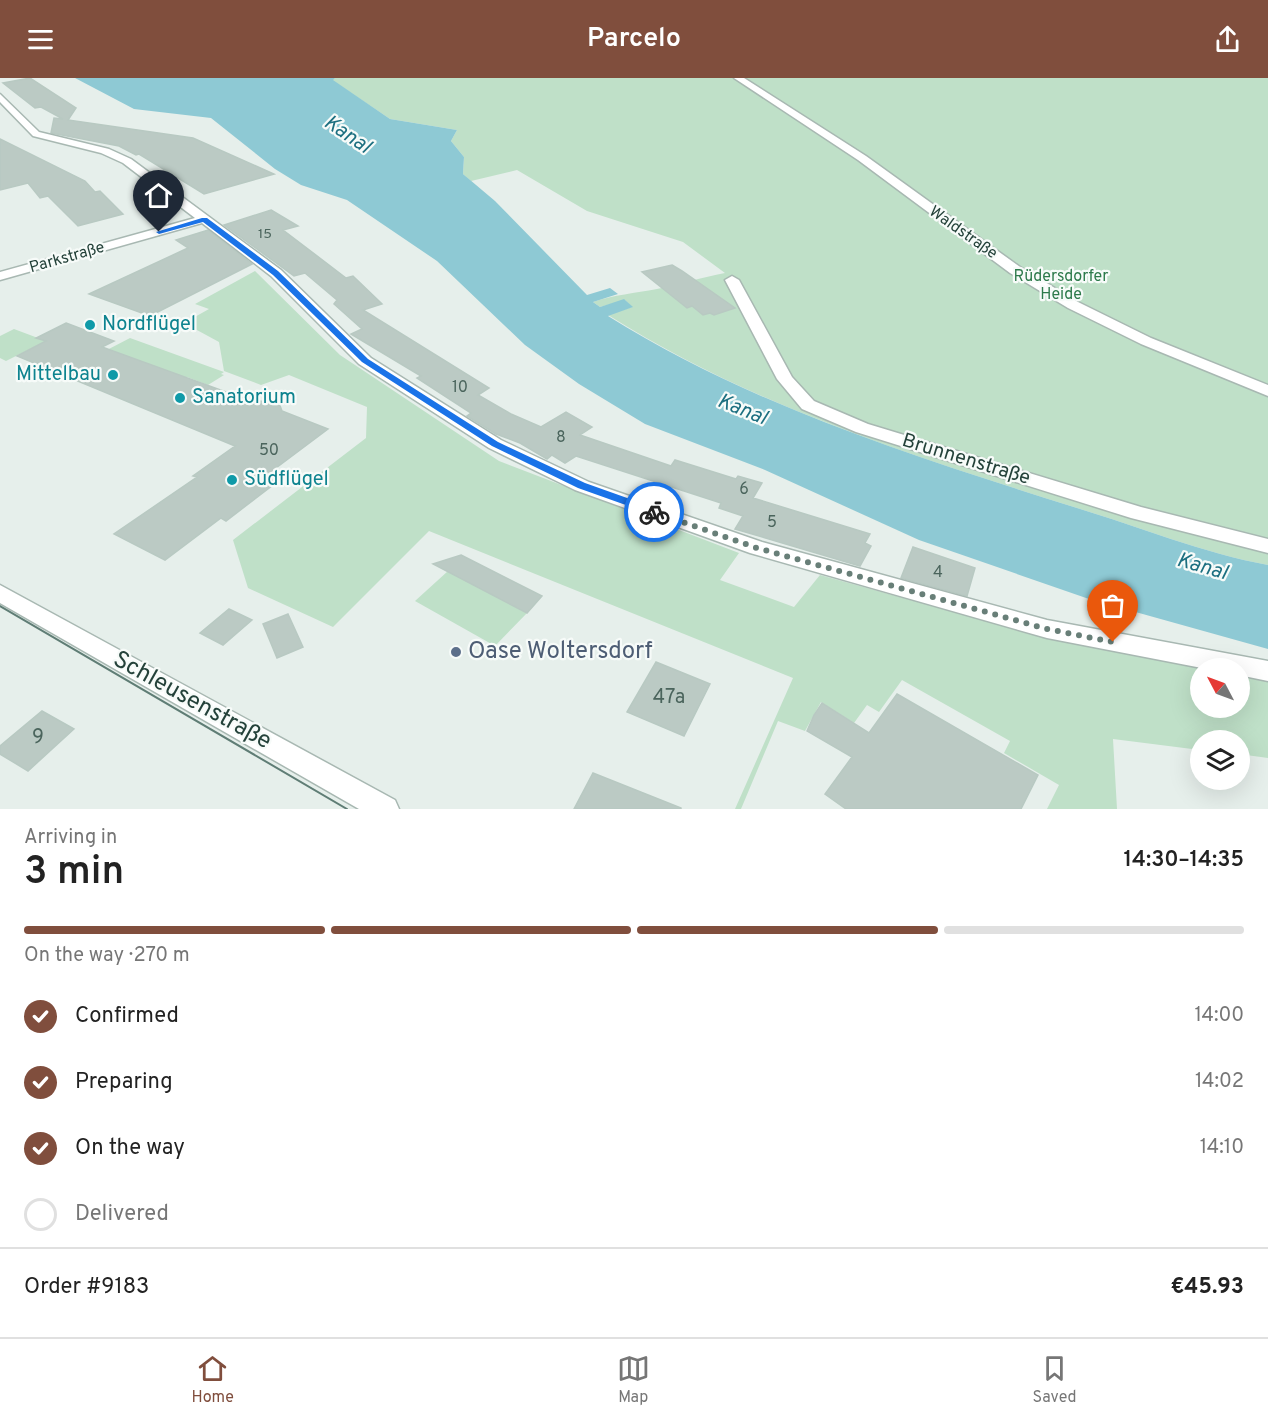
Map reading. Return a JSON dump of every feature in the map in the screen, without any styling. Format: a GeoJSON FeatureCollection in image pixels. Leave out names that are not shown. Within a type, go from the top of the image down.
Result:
{"type":"FeatureCollection","features":[{"type":"Feature","properties":{"kind":"street","name":"Waldstraße"},"geometry":{"type":"LineString","coordinates":[[738,78],[862,158],[1015,270],[1073,305],[1146,341],[1268,391]]}},
{"type":"Feature","properties":{"kind":"street"},"geometry":{"type":"LineString","coordinates":[[0,97],[23,117],[36,134],[105,151],[127,161],[276,273],[365,361],[495,444],[582,486],[757,548],[1047,629],[1268,671]]}},
{"type":"Feature","properties":{"kind":"street","name":"Parkstraße"},"geometry":{"type":"LineString","coordinates":[[0,276],[204,219]]}},
{"type":"Feature","properties":{"kind":"street","name":"Brunnenstraße"},"geometry":{"type":"LineString","coordinates":[[732,280],[785,379],[808,405],[862,428],[1126,510],[1268,546]]}},
{"type":"Feature","properties":{"kind":"street","name":"Schleusenstraße"},"geometry":{"type":"LineString","coordinates":[[3,598],[385,809]]}},
{"type":"Feature","properties":{"kind":"green space","name":"Rüdersdorfer Heide"},"geometry":{"type":"Polygon","coordinates":[[[335,78],[1268,78],[1268,565],[1196,547],[895,449],[777,403],[663,347],[608,315],[632,307],[625,300],[600,307],[593,302],[725,273],[683,242],[587,211],[517,170],[471,181],[463,174],[464,157],[451,141],[457,130],[390,119],[332,80],[335,78]]]}},
{"type":"Feature","properties":{"kind":"green space"},"geometry":{"type":"Polygon","coordinates":[[[255,271],[340,355],[499,461],[739,553],[720,580],[794,607],[820,575],[1051,639],[1126,649],[1190,662],[1190,718],[1250,718],[1250,675],[1268,679],[1268,758],[1250,756],[1250,730],[1190,730],[1190,749],[1113,739],[1117,809],[1047,809],[1059,785],[1004,753],[1010,741],[902,680],[879,712],[867,705],[854,723],[821,702],[805,731],[778,721],[741,809],[735,809],[793,678],[429,531],[333,627],[248,588],[233,540],[366,438],[367,407],[289,375],[261,385],[224,371],[219,342],[184,323],[209,309],[195,304],[255,271]]]}},
{"type":"Feature","properties":{"kind":"green space"},"geometry":{"type":"Polygon","coordinates":[[[14,329],[46,341],[6,361],[0,358],[0,336],[14,329]]]}},
{"type":"Feature","properties":{"kind":"green space"},"geometry":{"type":"Polygon","coordinates":[[[130,338],[224,372],[221,374],[224,375],[208,385],[187,377],[180,381],[105,351],[130,338]]]}},
{"type":"Feature","properties":{"kind":"green space"},"geometry":{"type":"Polygon","coordinates":[[[448,571],[527,613],[495,646],[415,601],[448,571]]]}},
{"type":"Feature","properties":{"kind":"water","name":"Kanal"},"geometry":{"type":"Polygon","coordinates":[[[75,78],[335,78],[333,80],[390,119],[457,130],[451,141],[464,157],[463,174],[495,201],[587,295],[610,288],[618,294],[593,302],[600,307],[624,299],[633,307],[608,316],[719,377],[836,427],[956,469],[1172,539],[1220,554],[1268,565],[1268,649],[1089,599],[919,540],[765,470],[645,424],[579,384],[525,345],[437,261],[347,200],[301,185],[275,169],[211,118],[134,109],[75,78]]]}},
{"type":"Feature","properties":{"kind":"building"},"geometry":{"type":"Polygon","coordinates":[[[30,78],[76,108],[68,120],[193,138],[274,174],[204,194],[139,154],[136,155],[119,146],[51,133],[54,118],[63,119],[41,107],[35,108],[3,83],[30,78]]]}},
{"type":"Feature","properties":{"kind":"building"},"geometry":{"type":"Polygon","coordinates":[[[0,139],[85,181],[95,192],[100,191],[123,214],[78,226],[48,196],[40,198],[28,183],[0,190],[0,139]]]}},
{"type":"Feature","properties":{"kind":"building"},"geometry":{"type":"Polygon","coordinates":[[[271,210],[298,226],[283,230],[346,278],[353,276],[382,304],[363,310],[489,388],[478,395],[511,414],[541,427],[566,412],[592,427],[580,435],[671,466],[675,460],[736,479],[738,476],[762,483],[753,498],[870,534],[865,543],[871,546],[860,566],[735,529],[743,516],[719,508],[721,503],[576,456],[565,463],[552,455],[547,459],[520,443],[496,434],[467,416],[471,413],[417,378],[421,376],[351,334],[362,329],[334,304],[337,300],[305,273],[294,276],[224,225],[271,210]]]}},
{"type":"Feature","properties":{"kind":"building"},"geometry":{"type":"Polygon","coordinates":[[[208,230],[252,264],[150,316],[89,294],[188,248],[176,240],[208,230]]]}},
{"type":"Feature","properties":{"kind":"building"},"geometry":{"type":"Polygon","coordinates":[[[672,265],[735,308],[714,315],[710,313],[703,315],[692,306],[687,308],[642,272],[672,265]]]}},
{"type":"Feature","properties":{"kind":"building"},"geometry":{"type":"Polygon","coordinates":[[[66,323],[114,341],[102,347],[248,400],[279,403],[282,411],[328,429],[264,477],[277,482],[226,521],[221,518],[165,560],[114,534],[197,477],[193,476],[235,446],[17,356],[46,341],[36,338],[66,323]]]}},
{"type":"Feature","properties":{"kind":"building"},"geometry":{"type":"Polygon","coordinates":[[[913,547],[975,568],[967,596],[901,578],[913,547]]]}},
{"type":"Feature","properties":{"kind":"building"},"geometry":{"type":"Polygon","coordinates":[[[461,555],[542,596],[527,613],[433,564],[461,555]]]}},
{"type":"Feature","properties":{"kind":"building"},"geometry":{"type":"Polygon","coordinates":[[[229,609],[252,620],[223,645],[200,633],[229,609]]]}},
{"type":"Feature","properties":{"kind":"building"},"geometry":{"type":"Polygon","coordinates":[[[288,614],[303,647],[277,658],[263,624],[288,614]]]}},
{"type":"Feature","properties":{"kind":"building"},"geometry":{"type":"Polygon","coordinates":[[[656,662],[710,684],[684,736],[627,712],[656,662]]]}},
{"type":"Feature","properties":{"kind":"building"},"geometry":{"type":"Polygon","coordinates":[[[897,694],[1038,775],[1021,809],[846,809],[825,794],[852,757],[807,731],[822,703],[869,733],[897,694]]]}},
{"type":"Feature","properties":{"kind":"building"},"geometry":{"type":"Polygon","coordinates":[[[42,711],[74,729],[28,771],[0,754],[0,746],[42,711]]]}},
{"type":"Feature","properties":{"kind":"building"},"geometry":{"type":"Polygon","coordinates":[[[593,773],[681,808],[681,809],[574,809],[593,773]]]}},
{"type":"Feature","properties":{"kind":"tram line"},"geometry":{"type":"LineString","coordinates":[[0,606],[347,809]]}},
{"type":"Feature","properties":{"kind":"way so far"},"geometry":{"type":"LineString","coordinates":[[654,512],[757,548],[1047,629],[1113,642]]}},
{"type":"Feature","properties":{"kind":"place","name":"Nordflügel"},"geometry":{"type":"Point","coordinates":[90,325]}},
{"type":"Feature","properties":{"kind":"place","name":"Mittelbau"},"geometry":{"type":"Point","coordinates":[113,375]}},
{"type":"Feature","properties":{"kind":"place","name":"Sanatorium"},"geometry":{"type":"Point","coordinates":[180,398]}},
{"type":"Feature","properties":{"kind":"place","name":"Südflügel"},"geometry":{"type":"Point","coordinates":[232,480]}},
{"type":"Feature","properties":{"kind":"place","name":"Oase Woltersdorf"},"geometry":{"type":"Point","coordinates":[456,652]}},
{"type":"Feature","properties":{"kind":"route"},"geometry":{"type":"LineString","coordinates":[[159,232],[204,219],[276,273],[365,361],[495,444],[582,486],[654,512]]}}]}
